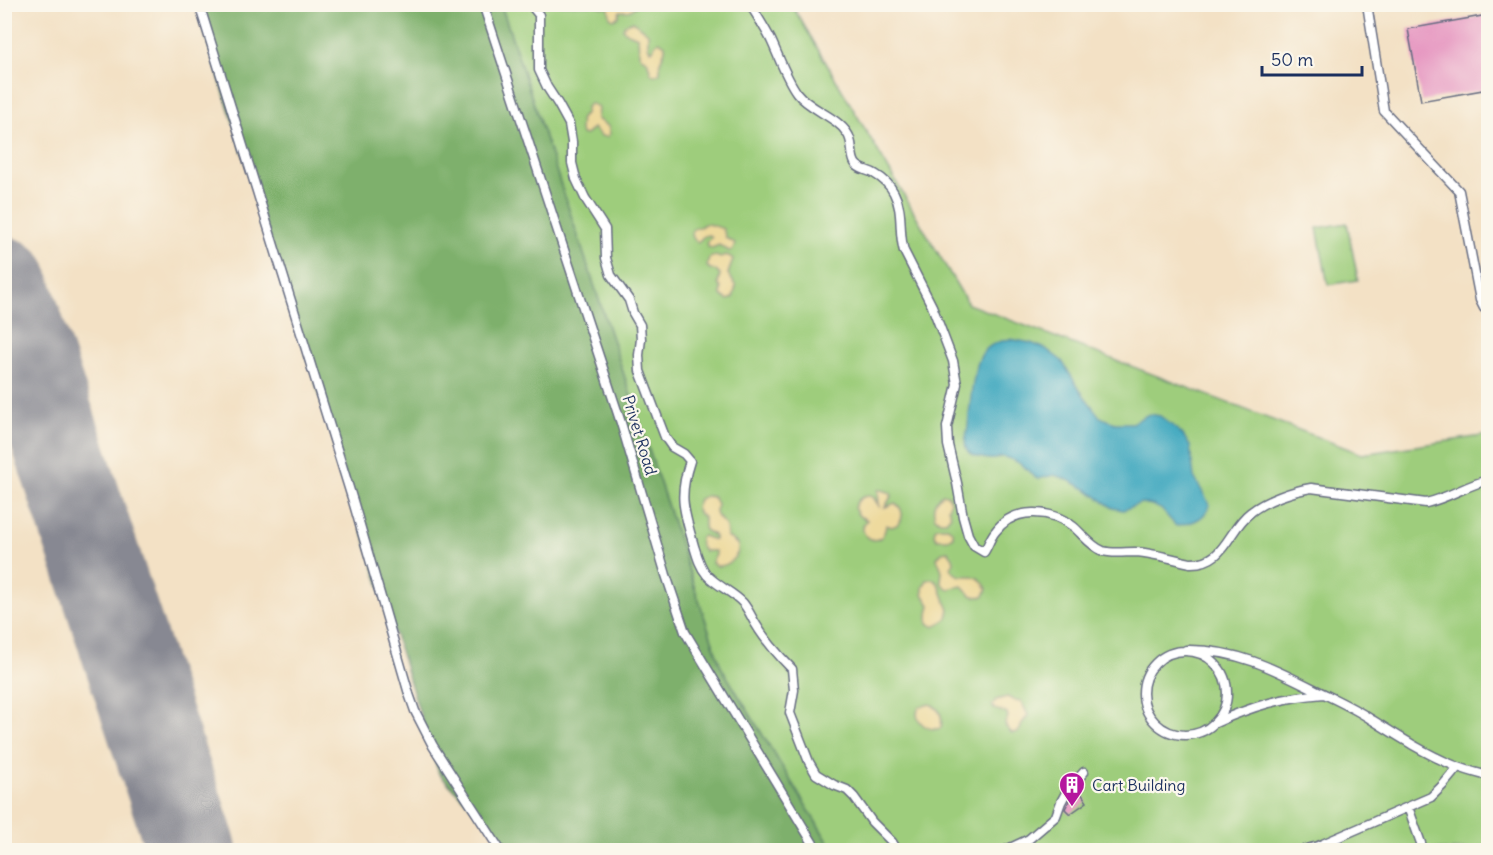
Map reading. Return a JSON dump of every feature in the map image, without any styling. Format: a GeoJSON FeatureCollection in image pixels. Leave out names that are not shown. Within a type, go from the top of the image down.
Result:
{"type":"FeatureCollection","features":[{"type":"Feature","properties":{"kind":"lane"},"geometry":{"type":"LineString","coordinates":[[200,4],[350,489],[415,711],[433,746],[500,850]]}},
{"type":"Feature","properties":{"kind":"lane","name":"Privet Road"},"geometry":{"type":"LineString","coordinates":[[483,4],[621,423],[685,632],[818,850]]}},
{"type":"Feature","properties":{"kind":"lane"},"geometry":{"type":"LineString","coordinates":[[530,4],[539,15],[539,70],[568,124],[576,179],[605,229],[606,258],[611,274],[629,300],[640,325],[640,371],[665,437],[672,447],[684,454],[690,461],[682,491],[684,510],[699,561],[706,574],[745,605],[768,642],[792,669],[794,690],[790,713],[816,774],[847,790],[897,850]]}},
{"type":"Feature","properties":{"kind":"lane"},"geometry":{"type":"LineString","coordinates":[[750,4],[798,94],[848,133],[857,166],[876,174],[894,192],[900,213],[901,243],[932,306],[953,361],[957,384],[946,427],[948,445],[968,535],[979,550],[984,552],[995,532],[1006,520],[1029,512],[1048,515],[1065,522],[1101,550],[1108,552],[1138,552],[1190,563],[1207,562],[1214,557],[1251,512],[1300,489],[1311,488],[1426,503],[1443,499],[1488,480]]}},
{"type":"Feature","properties":{"kind":"lane"},"geometry":{"type":"LineString","coordinates":[[1366,4],[1384,111],[1459,191],[1480,300],[1484,308],[1488,310]]}},
{"type":"Feature","properties":{"kind":"lane"},"geometry":{"type":"LineString","coordinates":[[1324,694],[1284,699],[1241,711],[1202,731],[1188,735],[1161,728],[1145,706],[1143,693],[1145,680],[1151,668],[1160,658],[1172,652],[1203,650],[1224,652],[1259,663],[1288,676],[1324,694],[1366,716],[1427,752],[1458,767],[1488,776]]}},
{"type":"Feature","properties":{"kind":"lane"},"geometry":{"type":"LineString","coordinates":[[1186,651],[1199,653],[1221,670],[1226,684],[1227,698],[1223,712],[1214,723]]}},
{"type":"Feature","properties":{"kind":"lane"},"geometry":{"type":"LineString","coordinates":[[1303,850],[1318,846],[1431,796],[1458,767]]}},
{"type":"Feature","properties":{"kind":"lane"},"geometry":{"type":"LineString","coordinates":[[1006,850],[1029,838],[1056,816],[1060,802],[1067,791],[1084,772]]}},
{"type":"Feature","properties":{"kind":"lane"},"geometry":{"type":"LineString","coordinates":[[1408,807],[1422,846],[1420,850]]}},
{"type":"Feature","properties":{"kind":"green space"},"geometry":{"type":"Polygon","coordinates":[[[196,5],[501,5],[721,667],[833,850],[514,850],[439,774],[196,5]]]}},
{"type":"Feature","properties":{"kind":"green space"},"geometry":{"type":"Polygon","coordinates":[[[501,5],[792,5],[968,304],[1362,454],[1488,435],[1488,850],[833,850],[721,667],[501,5]]]}},
{"type":"Feature","properties":{"kind":"green space"},"geometry":{"type":"Polygon","coordinates":[[[1347,223],[1358,280],[1328,285],[1317,228],[1347,223]]]}},
{"type":"Feature","properties":{"kind":"sand"},"geometry":{"type":"Polygon","coordinates":[[[596,5],[636,5],[629,11],[620,11],[618,17],[613,19],[610,17],[608,7],[596,5]]]}},
{"type":"Feature","properties":{"kind":"sand"},"geometry":{"type":"Polygon","coordinates":[[[633,21],[648,33],[650,50],[653,50],[659,41],[665,45],[658,74],[651,73],[647,60],[641,57],[638,37],[623,29],[625,24],[633,21]]]}},
{"type":"Feature","properties":{"kind":"sand"},"geometry":{"type":"Polygon","coordinates":[[[590,104],[598,107],[597,119],[608,126],[610,133],[607,137],[601,136],[593,128],[586,135],[581,134],[580,120],[586,112],[586,107],[590,104]]]}},
{"type":"Feature","properties":{"kind":"sand"},"geometry":{"type":"Polygon","coordinates":[[[704,224],[723,229],[726,238],[735,243],[733,250],[729,251],[719,245],[708,247],[707,241],[712,237],[709,235],[704,236],[698,242],[695,240],[692,230],[704,224]]]}},
{"type":"Feature","properties":{"kind":"sand"},"geometry":{"type":"Polygon","coordinates":[[[724,255],[733,259],[728,274],[736,286],[733,298],[728,300],[721,295],[721,288],[718,284],[720,274],[707,266],[709,258],[715,256],[721,258],[724,255]]]}},
{"type":"Feature","properties":{"kind":"sand"},"geometry":{"type":"Polygon","coordinates":[[[878,490],[892,495],[885,507],[895,503],[900,507],[902,516],[899,524],[892,527],[886,525],[884,533],[875,540],[866,536],[863,526],[867,520],[859,516],[854,508],[859,500],[867,496],[873,497],[879,506],[878,490]]]}},
{"type":"Feature","properties":{"kind":"sand"},"geometry":{"type":"Polygon","coordinates":[[[943,494],[949,496],[948,508],[951,515],[946,521],[940,521],[935,517],[934,507],[938,498],[943,494]]]}},
{"type":"Feature","properties":{"kind":"sand"},"geometry":{"type":"Polygon","coordinates":[[[706,496],[713,497],[717,504],[717,516],[726,526],[727,537],[738,546],[737,554],[726,565],[716,566],[712,563],[716,555],[715,551],[704,551],[700,545],[700,538],[703,536],[714,540],[714,535],[705,530],[704,518],[696,508],[699,499],[706,496]]]}},
{"type":"Feature","properties":{"kind":"sand"},"geometry":{"type":"Polygon","coordinates":[[[938,527],[948,527],[953,532],[953,536],[948,539],[937,539],[934,535],[938,527]]]}},
{"type":"Feature","properties":{"kind":"sand"},"geometry":{"type":"Polygon","coordinates":[[[948,551],[953,558],[951,568],[955,573],[978,578],[987,589],[984,596],[973,596],[962,586],[948,589],[942,583],[942,570],[937,558],[942,552],[948,551]]]}},
{"type":"Feature","properties":{"kind":"sand"},"geometry":{"type":"Polygon","coordinates":[[[932,579],[939,585],[949,609],[947,618],[934,627],[928,623],[930,605],[923,594],[923,587],[927,580],[932,579]]]}},
{"type":"Feature","properties":{"kind":"sand"},"geometry":{"type":"Polygon","coordinates":[[[1007,697],[1021,701],[1028,715],[1018,732],[1012,733],[1006,727],[1007,713],[994,709],[992,705],[996,700],[1007,697]]]}},
{"type":"Feature","properties":{"kind":"sand"},"geometry":{"type":"Polygon","coordinates":[[[930,704],[940,713],[941,728],[926,727],[919,721],[917,712],[919,707],[930,704]]]}},
{"type":"Feature","properties":{"kind":"water"},"geometry":{"type":"Polygon","coordinates":[[[1010,339],[1046,349],[1062,361],[1100,417],[1115,423],[1132,423],[1149,414],[1160,416],[1183,435],[1190,446],[1194,477],[1210,505],[1205,514],[1192,522],[1176,526],[1161,509],[1152,505],[1141,503],[1123,510],[1113,508],[1086,489],[1064,478],[1054,475],[1038,479],[1023,466],[1010,459],[1002,457],[985,459],[969,452],[966,440],[972,386],[977,365],[985,350],[1010,339]]]}},
{"type":"Feature","properties":{"kind":"building"},"geometry":{"type":"Polygon","coordinates":[[[1488,15],[1488,89],[1421,101],[1408,29],[1488,15]]]}},
{"type":"Feature","properties":{"kind":"building","name":"Cart Building"},"geometry":{"type":"Polygon","coordinates":[[[1079,790],[1087,802],[1070,814],[1065,809],[1072,795],[1079,790]]]}},
{"type":"Feature","properties":{"kind":"runway"},"geometry":{"type":"LineString","coordinates":[[4,282],[192,850]]}},
{"type":"Feature","properties":{"kind":"place","name":"Cart Building"},"geometry":{"type":"Point","coordinates":[1072,808]}}]}
